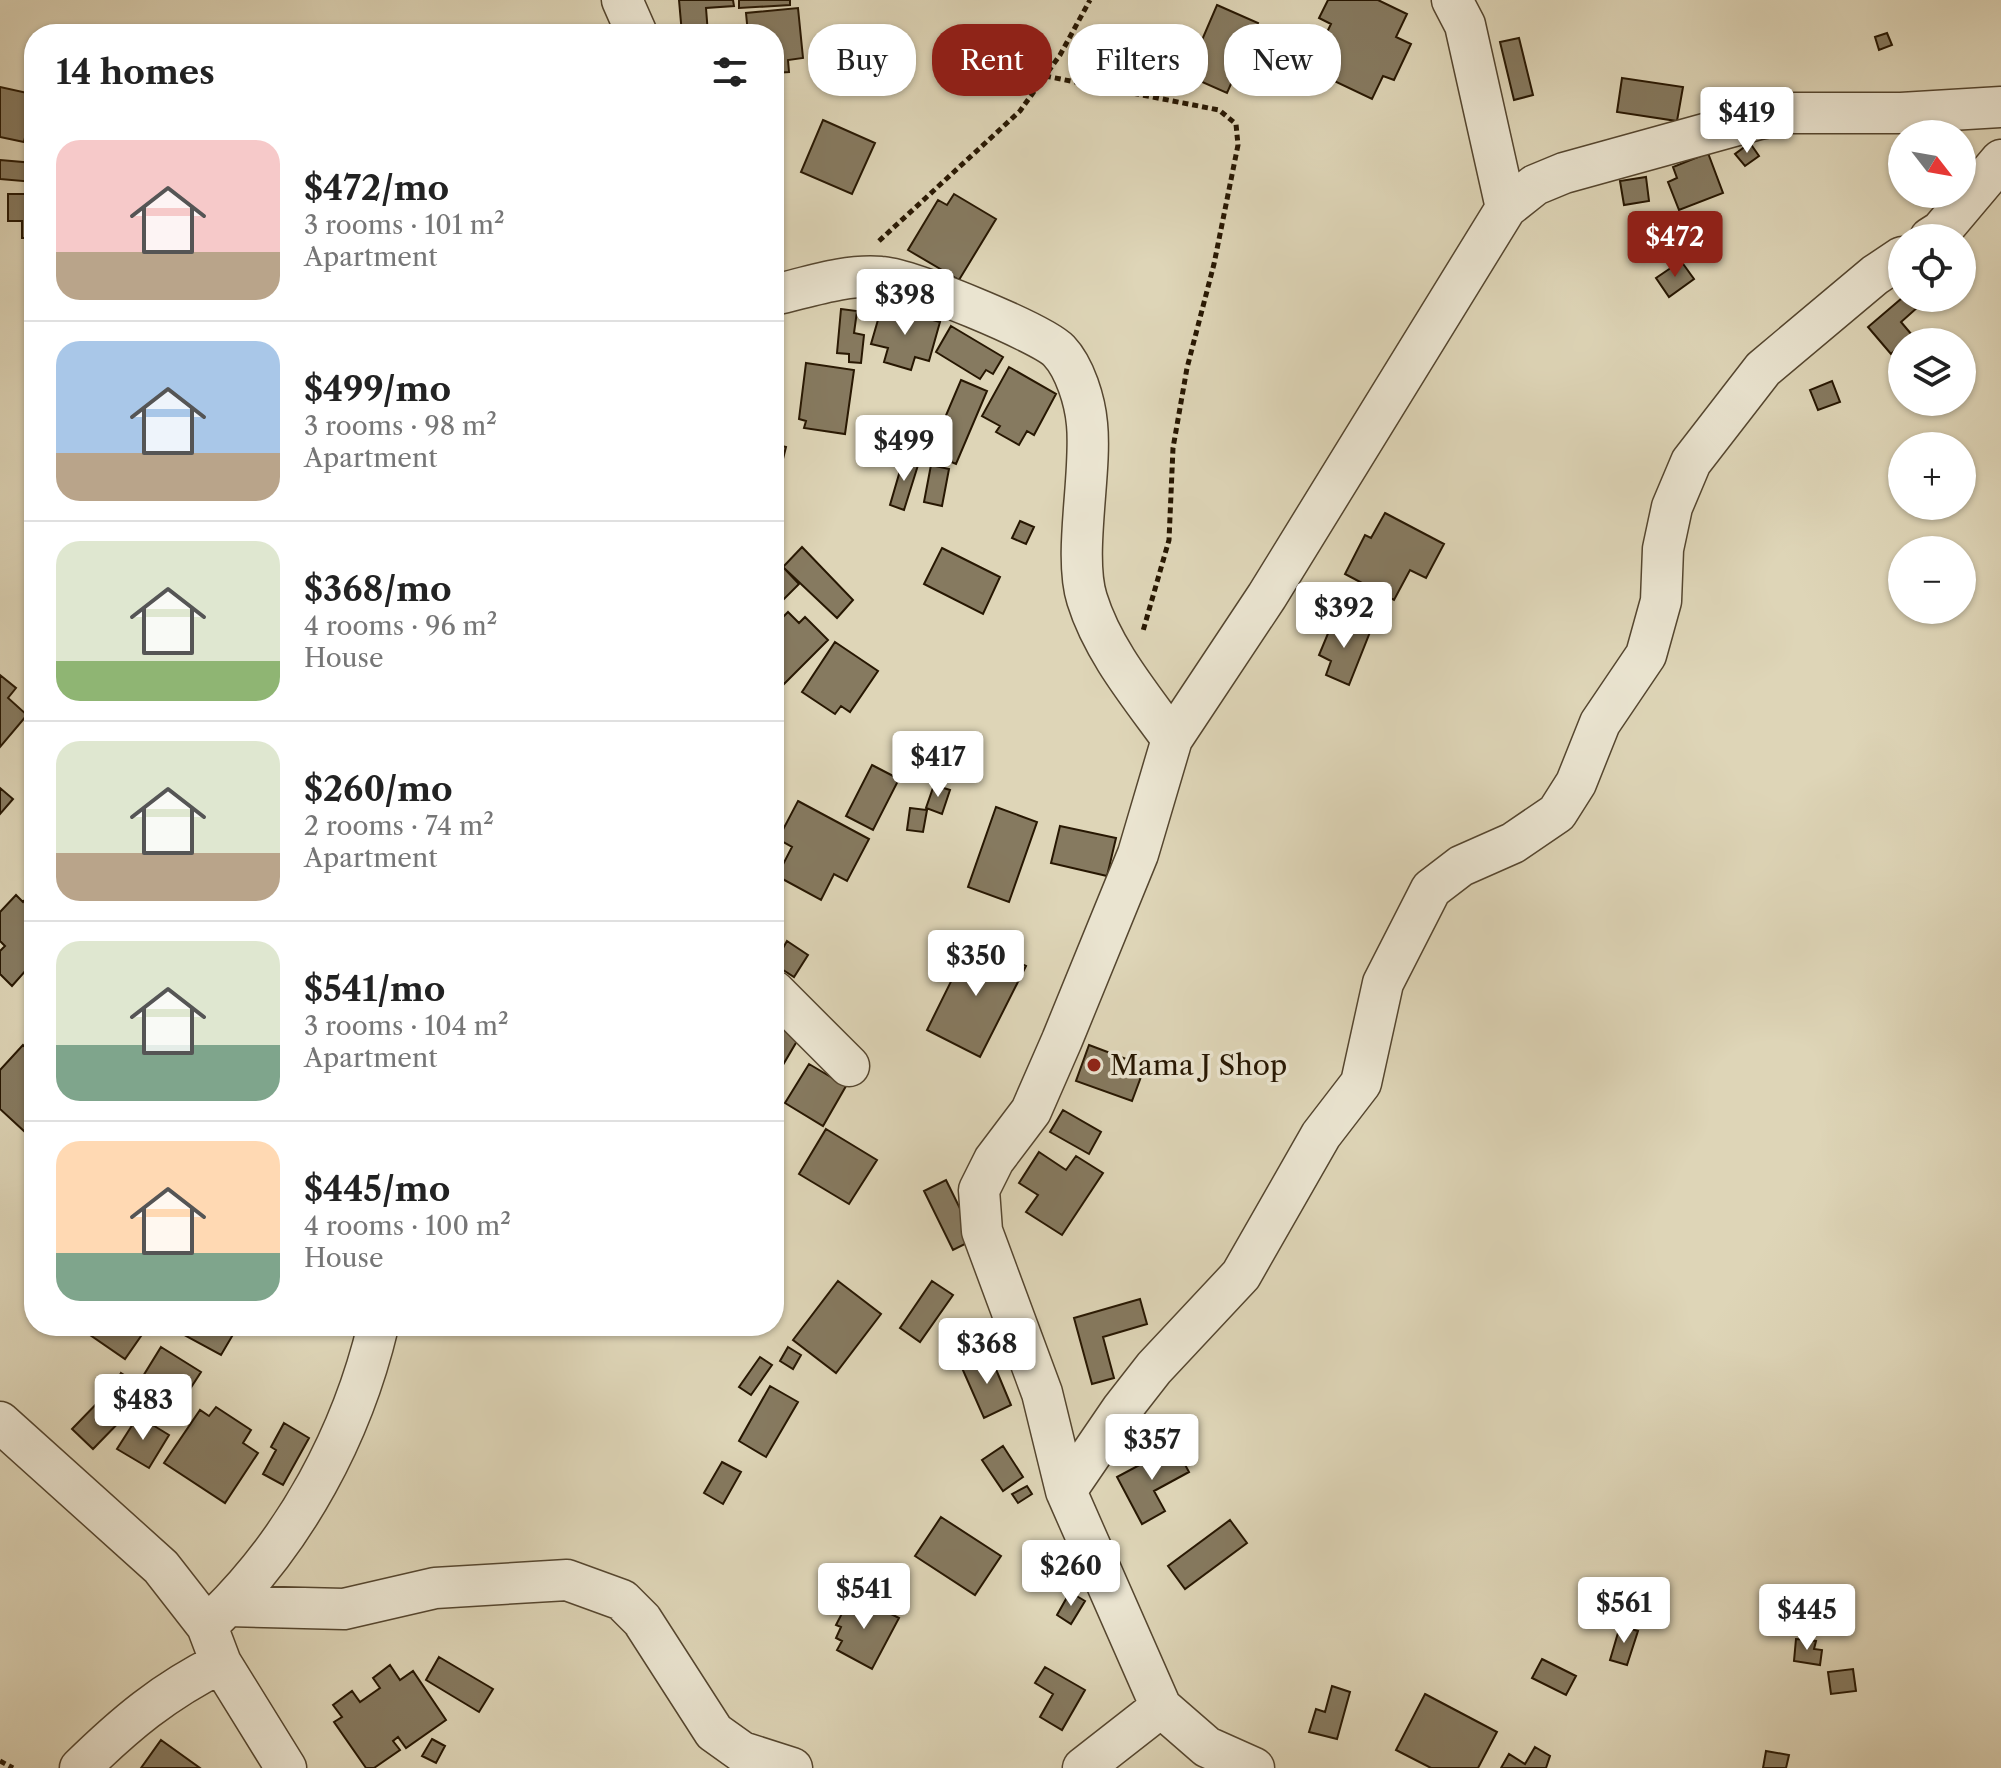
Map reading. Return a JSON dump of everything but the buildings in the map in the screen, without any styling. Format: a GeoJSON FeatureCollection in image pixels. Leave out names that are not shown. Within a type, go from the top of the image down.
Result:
{"type":"FeatureCollection","features":[{"type":"Feature","properties":{"kind":"street"},"geometry":{"type":"LineString","coordinates":[[622,0],[633,24]]}},
{"type":"Feature","properties":{"kind":"street"},"geometry":{"type":"LineString","coordinates":[[1452,0],[1465,25],[1506,208]]}},
{"type":"Feature","properties":{"kind":"street"},"geometry":{"type":"LineString","coordinates":[[1254,1768],[1207,1747],[1161,1707],[1101,1564],[1066,1491],[1042,1393],[982,1231],[979,1190],[994,1160],[1031,1111],[1062,1040],[1138,854],[1172,739],[1389,402],[1506,208],[1535,185],[1564,173],[1791,113],[1901,113],[2001,107]]}},
{"type":"Feature","properties":{"kind":"street"},"geometry":{"type":"LineString","coordinates":[[1947,224],[2001,160]]}},
{"type":"Feature","properties":{"kind":"street"},"geometry":{"type":"LineString","coordinates":[[1066,1491],[1146,1378],[1241,1275],[1321,1135],[1361,1083],[1383,983],[1431,889],[1461,866],[1513,843],[1557,813],[1576,783],[1600,723],[1646,655],[1661,601],[1663,549],[1672,507],[1691,462],[1763,369],[1888,266]]}},
{"type":"Feature","properties":{"kind":"street"},"geometry":{"type":"LineString","coordinates":[[784,293],[852,277],[884,277],[907,282],[1038,335],[1058,349],[1071,367],[1087,422],[1083,564],[1087,599],[1122,671],[1172,739]]}},
{"type":"Feature","properties":{"kind":"street"},"geometry":{"type":"LineString","coordinates":[[784,1001],[849,1066]]}},
{"type":"Feature","properties":{"kind":"street"},"geometry":{"type":"LineString","coordinates":[[217,1616],[248,1586],[307,1503],[347,1423],[375,1336]]}},
{"type":"Feature","properties":{"kind":"street"},"geometry":{"type":"LineString","coordinates":[[0,1422],[217,1616],[221,1663],[286,1768]]}},
{"type":"Feature","properties":{"kind":"street"},"geometry":{"type":"LineString","coordinates":[[217,1616],[344,1609],[435,1588],[567,1580],[622,1600],[642,1620],[714,1732],[742,1752],[792,1768]]}},
{"type":"Feature","properties":{"kind":"street"},"geometry":{"type":"LineString","coordinates":[[80,1768],[145,1708],[176,1685],[221,1663]]}},
{"type":"Feature","properties":{"kind":"street"},"geometry":{"type":"LineString","coordinates":[[1083,1768],[1161,1707]]}},
{"type":"Feature","properties":{"kind":"path"},"geometry":{"type":"LineString","coordinates":[[1052,64],[1090,0]]}},
{"type":"Feature","properties":{"kind":"path"},"geometry":{"type":"LineString","coordinates":[[1052,77],[1219,110],[1236,124],[1238,145],[1214,264],[1187,368],[1173,448],[1169,540],[1143,630],[1122,671]]}},
{"type":"Feature","properties":{"kind":"path"},"geometry":{"type":"LineString","coordinates":[[852,277],[881,238],[1020,111],[1031,96]]}},
{"type":"Feature","properties":{"kind":"path"},"geometry":{"type":"LineString","coordinates":[[0,1761],[13,1768]]}},
{"type":"Feature","properties":{"kind":"place","name":"Mama J Shop"},"geometry":{"type":"Point","coordinates":[1094,1065]}}]}
